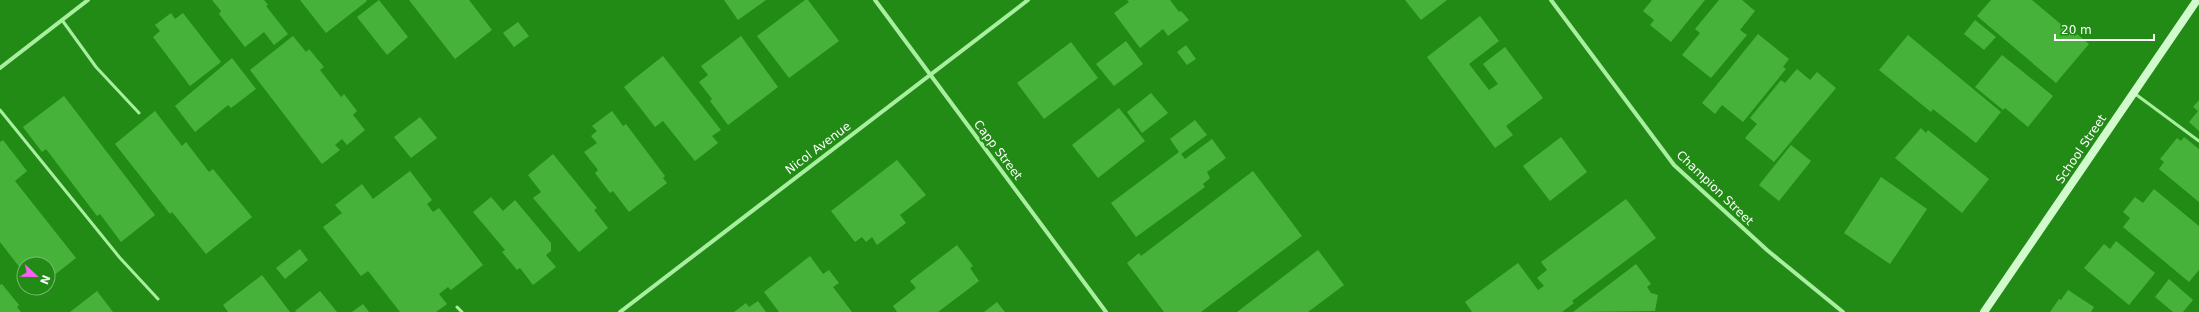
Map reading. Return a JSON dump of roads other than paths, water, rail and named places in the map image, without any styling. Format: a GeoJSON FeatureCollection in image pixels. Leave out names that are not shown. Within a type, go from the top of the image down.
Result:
{"type":"FeatureCollection","features":[{"type":"Feature","properties":{"kind":"street"},"geometry":{"type":"LineString","coordinates":[[0,68],[88,0]]}},
{"type":"Feature","properties":{"kind":"street","name":"Capp Street"},"geometry":{"type":"LineString","coordinates":[[875,0],[929,75],[1106,312]]}},
{"type":"Feature","properties":{"kind":"street","name":"Nicol Avenue"},"geometry":{"type":"LineString","coordinates":[[620,312],[1028,0]]}},
{"type":"Feature","properties":{"kind":"street","name":"Champion Street"},"geometry":{"type":"LineString","coordinates":[[1550,0],[1674,165],[1767,250],[1843,312]]}},
{"type":"Feature","properties":{"kind":"street","name":"School Street"},"geometry":{"type":"LineString","coordinates":[[1984,312],[2197,0]]}},
{"type":"Feature","properties":{"kind":"lane"},"geometry":{"type":"LineString","coordinates":[[62,20],[96,67],[138,113]]}},
{"type":"Feature","properties":{"kind":"lane"},"geometry":{"type":"LineString","coordinates":[[2134,93],[2199,142]]}},
{"type":"Feature","properties":{"kind":"lane"},"geometry":{"type":"LineString","coordinates":[[0,110],[120,258],[158,300]]}},
{"type":"Feature","properties":{"kind":"lane"},"geometry":{"type":"LineString","coordinates":[[457,307],[462,312]]}}]}
